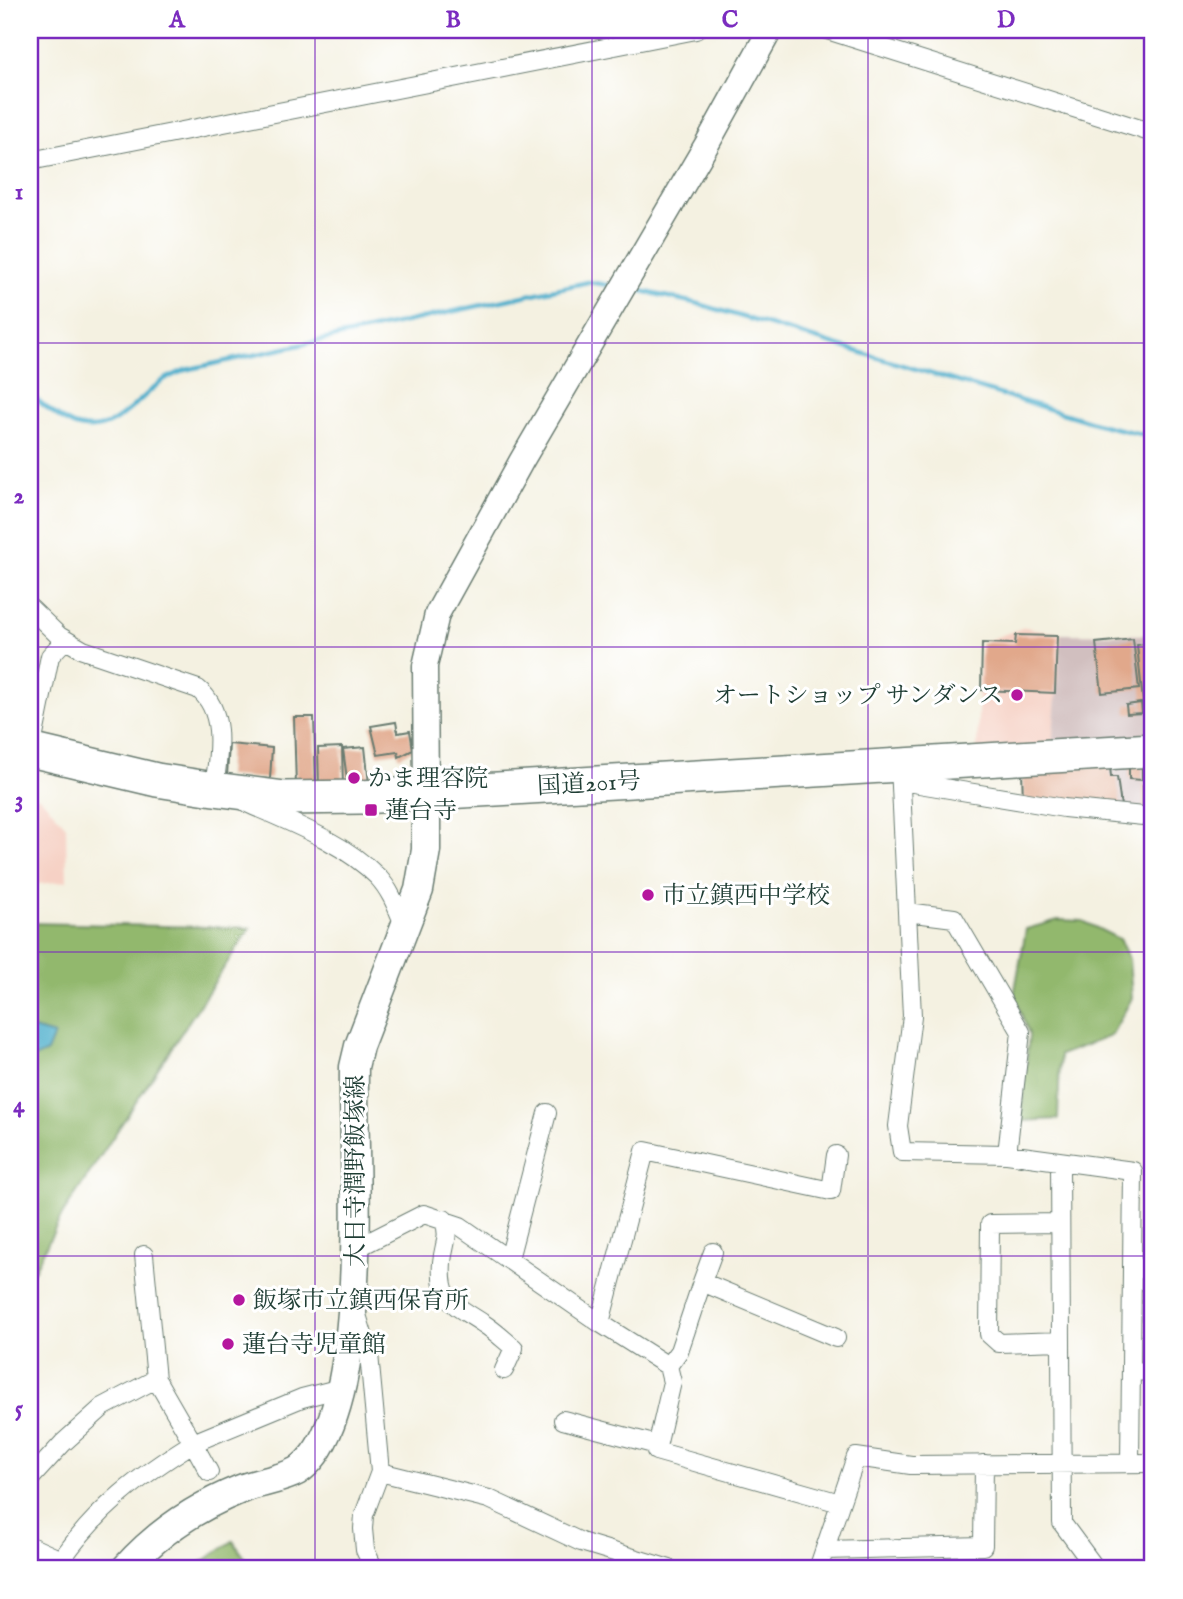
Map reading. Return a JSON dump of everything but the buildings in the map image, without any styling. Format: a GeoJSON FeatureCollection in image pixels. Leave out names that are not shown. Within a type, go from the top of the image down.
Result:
{"type":"FeatureCollection","features":[{"type":"Feature","properties":{"kind":"highway","name":"国道201号"},"geometry":{"type":"LineString","coordinates":[[31,750],[157,780],[285,799],[901,773],[1153,750]]}},
{"type":"Feature","properties":{"kind":"main road","name":"大日寺潤野飯塚線"},"geometry":{"type":"LineString","coordinates":[[125,1569],[145,1546],[193,1510],[242,1489],[296,1471],[321,1448],[334,1422],[353,1302],[357,1248],[354,1067],[359,1046],[419,890],[426,850],[426,792]]}},
{"type":"Feature","properties":{"kind":"street"},"geometry":{"type":"LineString","coordinates":[[30,161],[696,30]]}},
{"type":"Feature","properties":{"kind":"street"},"geometry":{"type":"LineString","coordinates":[[426,792],[425,666],[437,614],[522,460],[770,30]]}},
{"type":"Feature","properties":{"kind":"street"},"geometry":{"type":"LineString","coordinates":[[827,30],[1153,133]]}},
{"type":"Feature","properties":{"kind":"street"},"geometry":{"type":"LineString","coordinates":[[30,608],[65,640],[83,650],[198,689],[208,697],[216,713],[219,747],[214,789],[308,830],[363,865],[379,878],[393,897],[406,929]]}},
{"type":"Feature","properties":{"kind":"street"},"geometry":{"type":"LineString","coordinates":[[31,750],[50,656],[65,640]]}},
{"type":"Feature","properties":{"kind":"street"},"geometry":{"type":"LineString","coordinates":[[1130,1463],[1133,1171],[1007,1154],[902,1152],[898,1126],[912,1016],[901,773],[1063,808],[1153,817]]}},
{"type":"Feature","properties":{"kind":"street"},"geometry":{"type":"LineString","coordinates":[[907,912],[954,918],[1021,1032],[1007,1154]]}},
{"type":"Feature","properties":{"kind":"street"},"geometry":{"type":"LineString","coordinates":[[509,1259],[548,1113]]}},
{"type":"Feature","properties":{"kind":"street"},"geometry":{"type":"LineString","coordinates":[[600,1323],[645,1151],[831,1191],[836,1155]]}},
{"type":"Feature","properties":{"kind":"street"},"geometry":{"type":"LineString","coordinates":[[1060,1163],[1062,1523],[1096,1569]]}},
{"type":"Feature","properties":{"kind":"street"},"geometry":{"type":"LineString","coordinates":[[357,1248],[424,1214],[460,1226],[600,1323],[668,1366],[673,1382],[656,1451],[840,1503]]}},
{"type":"Feature","properties":{"kind":"street"},"geometry":{"type":"LineString","coordinates":[[444,1219],[449,1234],[442,1260],[443,1286],[449,1303],[483,1323],[514,1348],[504,1370]]}},
{"type":"Feature","properties":{"kind":"street"},"geometry":{"type":"LineString","coordinates":[[1060,1223],[990,1224],[989,1334],[999,1343],[1061,1341]]}},
{"type":"Feature","properties":{"kind":"street"},"geometry":{"type":"LineString","coordinates":[[668,1366],[679,1351],[713,1252]]}},
{"type":"Feature","properties":{"kind":"street"},"geometry":{"type":"LineString","coordinates":[[144,1255],[156,1379],[209,1472]]}},
{"type":"Feature","properties":{"kind":"street"},"geometry":{"type":"LineString","coordinates":[[702,1282],[836,1338]]}},
{"type":"Feature","properties":{"kind":"street"},"geometry":{"type":"LineString","coordinates":[[353,1302],[369,1354],[380,1472],[364,1515],[363,1529],[365,1550],[374,1569]]}},
{"type":"Feature","properties":{"kind":"street"},"geometry":{"type":"LineString","coordinates":[[1133,1371],[1153,1372]]}},
{"type":"Feature","properties":{"kind":"street"},"geometry":{"type":"LineString","coordinates":[[30,1479],[62,1443],[103,1407],[156,1379]]}},
{"type":"Feature","properties":{"kind":"street"},"geometry":{"type":"LineString","coordinates":[[30,1546],[61,1559],[106,1505],[142,1474],[193,1443],[302,1398],[341,1388]]}},
{"type":"Feature","properties":{"kind":"street"},"geometry":{"type":"LineString","coordinates":[[564,1420],[657,1445]]}},
{"type":"Feature","properties":{"kind":"street"},"geometry":{"type":"LineString","coordinates":[[818,1569],[856,1457],[911,1465],[1153,1463]]}},
{"type":"Feature","properties":{"kind":"street"},"geometry":{"type":"LineString","coordinates":[[825,1550],[983,1546],[984,1464]]}},
{"type":"Feature","properties":{"kind":"street"},"geometry":{"type":"LineString","coordinates":[[380,1472],[489,1499],[581,1542],[670,1569]]}},
{"type":"Feature","properties":{"kind":"shaded area","name":"オートショップ サンダンス"},"geometry":{"type":"Polygon","coordinates":[[[1025,627],[1061,634],[1052,747],[977,752],[980,643],[1025,627]]]}},
{"type":"Feature","properties":{"kind":"shaded area"},"geometry":{"type":"Polygon","coordinates":[[[1061,634],[1153,635],[1153,742],[1052,747],[1061,634]]]}},
{"type":"Feature","properties":{"kind":"shaded area"},"geometry":{"type":"Polygon","coordinates":[[[1153,764],[1153,812],[1023,800],[1022,771],[1153,764]]]}},
{"type":"Feature","properties":{"kind":"shaded area"},"geometry":{"type":"Polygon","coordinates":[[[30,794],[41,798],[66,826],[67,881],[38,884],[30,891],[30,794]]]}},
{"type":"Feature","properties":{"kind":"green space"},"geometry":{"type":"Polygon","coordinates":[[[1058,920],[1083,921],[1119,939],[1129,959],[1132,998],[1111,1036],[1060,1055],[1058,1119],[1021,1121],[1029,1034],[1014,995],[1026,929],[1058,920]]]}},
{"type":"Feature","properties":{"kind":"green space"},"geometry":{"type":"Polygon","coordinates":[[[30,923],[250,928],[62,1215],[30,1278],[30,923]]]}},
{"type":"Feature","properties":{"kind":"green space"},"geometry":{"type":"Polygon","coordinates":[[[233,1541],[253,1569],[192,1569],[233,1541]]]}},
{"type":"Feature","properties":{"kind":"water"},"geometry":{"type":"Polygon","coordinates":[[[30,1028],[54,1035],[47,1052],[30,1060],[30,1028]]]}},
{"type":"Feature","properties":{"kind":"waterway"},"geometry":{"type":"LineString","coordinates":[[30,395],[70,424],[90,428],[102,426],[125,414],[165,379],[185,370],[588,282],[614,286]]}},
{"type":"Feature","properties":{"kind":"waterway"},"geometry":{"type":"LineString","coordinates":[[633,289],[699,304],[1102,425],[1153,437]]}},
{"type":"Feature","properties":{"kind":"place","name":"オートショップ サンダンス"},"geometry":{"type":"Point","coordinates":[1017,695]}},
{"type":"Feature","properties":{"kind":"place","name":"かま理容院"},"geometry":{"type":"Point","coordinates":[354,778]}},
{"type":"Feature","properties":{"kind":"place","name":"蓮台寺"},"geometry":{"type":"Point","coordinates":[371,810]}},
{"type":"Feature","properties":{"kind":"place","name":"市立鎮西中学校"},"geometry":{"type":"Point","coordinates":[648,895]}},
{"type":"Feature","properties":{"kind":"place","name":"飯塚市立鎮西保育所"},"geometry":{"type":"Point","coordinates":[239,1300]}},
{"type":"Feature","properties":{"kind":"place","name":"蓮台寺児童館"},"geometry":{"type":"Point","coordinates":[228,1344]}}]}
